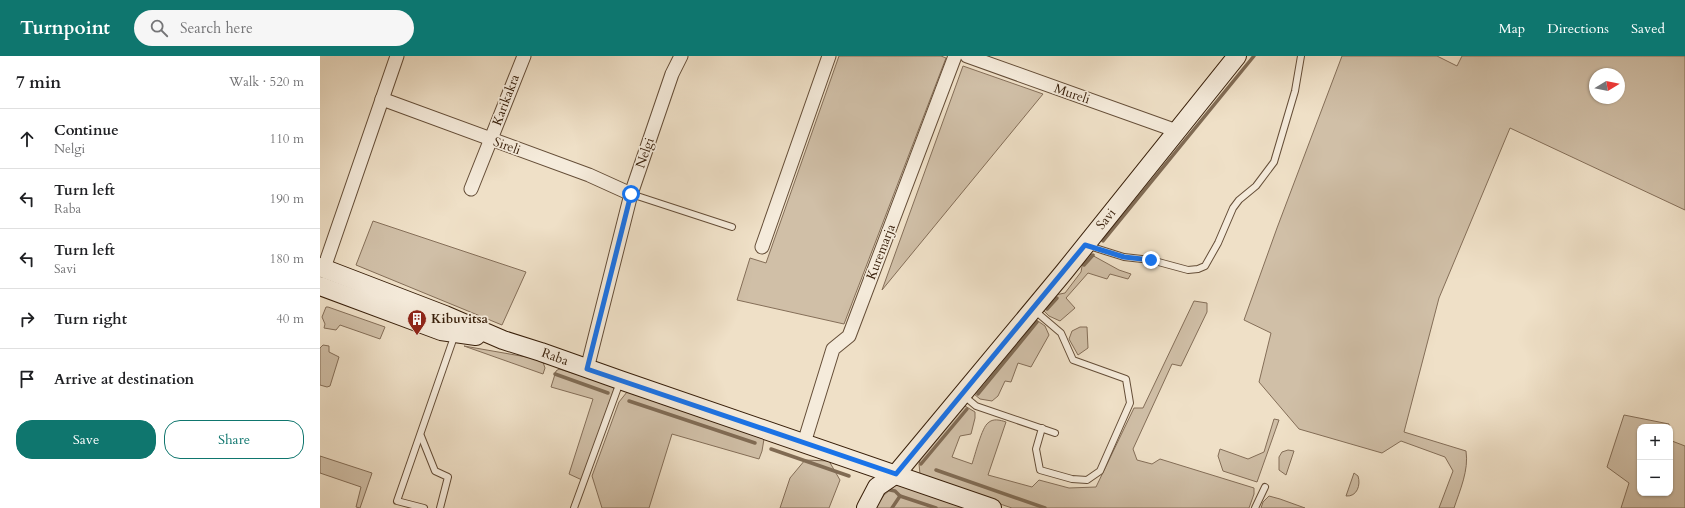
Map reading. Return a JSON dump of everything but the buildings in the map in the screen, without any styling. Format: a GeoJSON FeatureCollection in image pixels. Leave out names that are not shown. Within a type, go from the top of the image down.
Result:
{"type":"FeatureCollection","features":[{"type":"Feature","properties":{"kind":"street"},"geometry":{"type":"LineString","coordinates":[[321,276],[397,56]]}},
{"type":"Feature","properties":{"kind":"street","name":"Karikakra"},"geometry":{"type":"LineString","coordinates":[[471,189],[524,56]]}},
{"type":"Feature","properties":{"kind":"street","name":"Nelgi"},"geometry":{"type":"LineString","coordinates":[[587,369],[631,194],[672,74],[681,56]]}},
{"type":"Feature","properties":{"kind":"street"},"geometry":{"type":"LineString","coordinates":[[762,247],[829,56]]}},
{"type":"Feature","properties":{"kind":"street","name":"Kuremarja"},"geometry":{"type":"LineString","coordinates":[[804,443],[833,349],[849,336],[955,56]]}},
{"type":"Feature","properties":{"kind":"street","name":"Mureli"},"geometry":{"type":"LineString","coordinates":[[967,56],[1177,130]]}},
{"type":"Feature","properties":{"kind":"street","name":"Savi"},"geometry":{"type":"LineString","coordinates":[[866,508],[877,487],[896,474],[1085,245],[1237,56]]}},
{"type":"Feature","properties":{"kind":"street","name":"Sireli"},"geometry":{"type":"LineString","coordinates":[[382,99],[589,175],[631,194]]}},
{"type":"Feature","properties":{"kind":"street","name":"Raba"},"geometry":{"type":"LineString","coordinates":[[321,276],[457,327],[541,352],[992,508]]}},
{"type":"Feature","properties":{"kind":"lane"},"geometry":{"type":"LineString","coordinates":[[1085,245],[1124,257],[1151,260],[1188,270],[1198,269],[1205,266],[1212,256],[1233,208],[1239,200],[1256,186],[1274,162],[1295,91],[1301,56]]}},
{"type":"Feature","properties":{"kind":"lane"},"geometry":{"type":"LineString","coordinates":[[631,194],[732,227]]}},
{"type":"Feature","properties":{"kind":"lane"},"geometry":{"type":"LineString","coordinates":[[1032,309],[1061,332],[1072,360],[1126,379],[1130,403],[1100,471],[1086,480],[1072,479],[1040,470],[1036,450],[1042,428]]}},
{"type":"Feature","properties":{"kind":"lane"},"geometry":{"type":"LineString","coordinates":[[424,508],[397,501],[421,436],[457,327]]}},
{"type":"Feature","properties":{"kind":"lane"},"geometry":{"type":"LineString","coordinates":[[574,508],[620,380]]}},
{"type":"Feature","properties":{"kind":"lane"},"geometry":{"type":"LineString","coordinates":[[962,394],[976,406],[1055,433]]}},
{"type":"Feature","properties":{"kind":"lane"},"geometry":{"type":"LineString","coordinates":[[421,436],[435,471],[448,476],[440,508]]}},
{"type":"Feature","properties":{"kind":"lane"},"geometry":{"type":"LineString","coordinates":[[1255,508],[1265,487]]}},
{"type":"Feature","properties":{"kind":"shaded area"},"geometry":{"type":"Polygon","coordinates":[[[839,56],[941,56],[946,58],[844,324],[737,300],[750,258],[766,263],[839,56]]]}},
{"type":"Feature","properties":{"kind":"shaded area"},"geometry":{"type":"Polygon","coordinates":[[[1342,56],[1437,56],[1457,66],[1462,56],[1685,56],[1685,210],[1510,128],[1439,298],[1404,432],[1466,451],[1467,458],[1465,473],[1454,508],[1439,508],[1453,471],[1445,457],[1401,441],[1382,453],[1299,429],[1259,382],[1271,333],[1244,320],[1342,56]]]}},
{"type":"Feature","properties":{"kind":"shaded area"},"geometry":{"type":"Polygon","coordinates":[[[963,66],[1043,94],[882,290],[963,66]]]}},
{"type":"Feature","properties":{"kind":"shaded area"},"geometry":{"type":"Polygon","coordinates":[[[373,221],[526,272],[502,325],[356,265],[373,221]]]}},
{"type":"Feature","properties":{"kind":"shaded area"},"geometry":{"type":"Polygon","coordinates":[[[1090,254],[1119,270],[1131,274],[1128,279],[1110,274],[1107,279],[1088,273],[1066,298],[1075,308],[1060,321],[1049,316],[1042,309],[1055,295],[1065,293],[1081,272],[1083,261],[1090,254]]]}},
{"type":"Feature","properties":{"kind":"shaded area"},"geometry":{"type":"Polygon","coordinates":[[[1194,301],[1207,303],[1207,312],[1181,366],[1172,364],[1133,449],[1137,460],[1152,464],[1160,459],[1254,488],[1254,494],[1249,508],[1012,508],[932,481],[920,474],[919,464],[921,457],[959,408],[965,406],[975,412],[971,434],[960,436],[952,457],[972,464],[981,435],[986,426],[992,420],[997,420],[1006,422],[988,475],[1032,487],[1039,480],[1069,488],[1096,487],[1134,408],[1143,408],[1194,301]]]}},
{"type":"Feature","properties":{"kind":"shaded area"},"geometry":{"type":"Polygon","coordinates":[[[326,307],[385,327],[380,339],[340,325],[336,330],[324,328],[325,324],[322,317],[326,307]]]}},
{"type":"Feature","properties":{"kind":"shaded area"},"geometry":{"type":"Polygon","coordinates":[[[1035,319],[1045,326],[1049,335],[1031,367],[1018,363],[1011,382],[1005,381],[998,396],[992,401],[980,399],[974,394],[1035,319]]]}},
{"type":"Feature","properties":{"kind":"shaded area"},"geometry":{"type":"Polygon","coordinates":[[[1080,327],[1087,327],[1088,348],[1078,355],[1069,339],[1072,331],[1080,327]]]}},
{"type":"Feature","properties":{"kind":"shaded area"},"geometry":{"type":"Polygon","coordinates":[[[323,345],[329,346],[329,352],[339,357],[330,386],[327,387],[320,385],[320,348],[323,345]]]}},
{"type":"Feature","properties":{"kind":"shaded area"},"geometry":{"type":"Polygon","coordinates":[[[464,346],[538,359],[543,362],[545,368],[543,374],[464,346]]]}},
{"type":"Feature","properties":{"kind":"shaded area"},"geometry":{"type":"Polygon","coordinates":[[[559,369],[613,385],[614,389],[582,480],[569,474],[593,399],[551,387],[556,371],[559,369]]]}},
{"type":"Feature","properties":{"kind":"shaded area"},"geometry":{"type":"Polygon","coordinates":[[[627,392],[641,395],[764,439],[759,459],[672,434],[649,508],[602,508],[592,476],[619,402],[627,392]]]}},
{"type":"Feature","properties":{"kind":"shaded area"},"geometry":{"type":"Polygon","coordinates":[[[1624,415],[1669,424],[1637,424],[1637,496],[1673,496],[1673,441],[1685,446],[1685,508],[1621,508],[1629,483],[1607,467],[1624,415]]]}},
{"type":"Feature","properties":{"kind":"shaded area"},"geometry":{"type":"Polygon","coordinates":[[[1274,419],[1279,420],[1257,482],[1223,471],[1218,456],[1220,449],[1248,459],[1264,452],[1274,419]]]}},
{"type":"Feature","properties":{"kind":"shaded area"},"geometry":{"type":"Polygon","coordinates":[[[1288,450],[1294,451],[1286,475],[1279,470],[1279,457],[1282,452],[1288,450]]]}},
{"type":"Feature","properties":{"kind":"shaded area"},"geometry":{"type":"Polygon","coordinates":[[[320,456],[372,473],[360,508],[356,507],[361,487],[320,473],[320,456]]]}},
{"type":"Feature","properties":{"kind":"shaded area"},"geometry":{"type":"Polygon","coordinates":[[[805,460],[829,461],[840,480],[829,508],[780,508],[790,478],[805,460]]]}},
{"type":"Feature","properties":{"kind":"shaded area"},"geometry":{"type":"Polygon","coordinates":[[[1354,473],[1359,479],[1357,490],[1353,495],[1346,496],[1354,473]]]}},
{"type":"Feature","properties":{"kind":"shaded area"},"geometry":{"type":"Polygon","coordinates":[[[896,485],[967,508],[875,508],[884,495],[896,485]]]}},
{"type":"Feature","properties":{"kind":"shaded area"},"geometry":{"type":"Polygon","coordinates":[[[1269,496],[1305,508],[1261,508],[1263,502],[1269,496]]]}},
{"type":"Feature","properties":{"kind":"waterway"},"geometry":{"type":"LineString","coordinates":[[1103,241],[1254,56]]}},
{"type":"Feature","properties":{"kind":"waterway"},"geometry":{"type":"LineString","coordinates":[[1084,265],[1093,255]]}},
{"type":"Feature","properties":{"kind":"waterway"},"geometry":{"type":"LineString","coordinates":[[1047,309],[1057,298]]}},
{"type":"Feature","properties":{"kind":"waterway"},"geometry":{"type":"LineString","coordinates":[[978,394],[1037,322]]}},
{"type":"Feature","properties":{"kind":"waterway"},"geometry":{"type":"LineString","coordinates":[[555,374],[608,393]]}},
{"type":"Feature","properties":{"kind":"waterway"},"geometry":{"type":"LineString","coordinates":[[629,401],[755,443]]}},
{"type":"Feature","properties":{"kind":"waterway"},"geometry":{"type":"LineString","coordinates":[[921,464],[967,409]]}},
{"type":"Feature","properties":{"kind":"waterway"},"geometry":{"type":"LineString","coordinates":[[771,449],[849,476]]}},
{"type":"Feature","properties":{"kind":"waterway"},"geometry":{"type":"LineString","coordinates":[[936,470],[1045,508]]}},
{"type":"Feature","properties":{"kind":"waterway"},"geometry":{"type":"LineString","coordinates":[[890,490],[895,491],[900,496],[936,508]]}},
{"type":"Feature","properties":{"kind":"waterway"},"geometry":{"type":"LineString","coordinates":[[892,508],[900,496]]}},
{"type":"Feature","properties":{"kind":"place","name":"Kibuvitsa"},"geometry":{"type":"Point","coordinates":[417,336]}},
{"type":"Feature","properties":{"kind":"route"},"geometry":{"type":"LineString","coordinates":[[631,194],[587,369],[896,474],[1085,245],[1124,257],[1151,260]]}}]}
